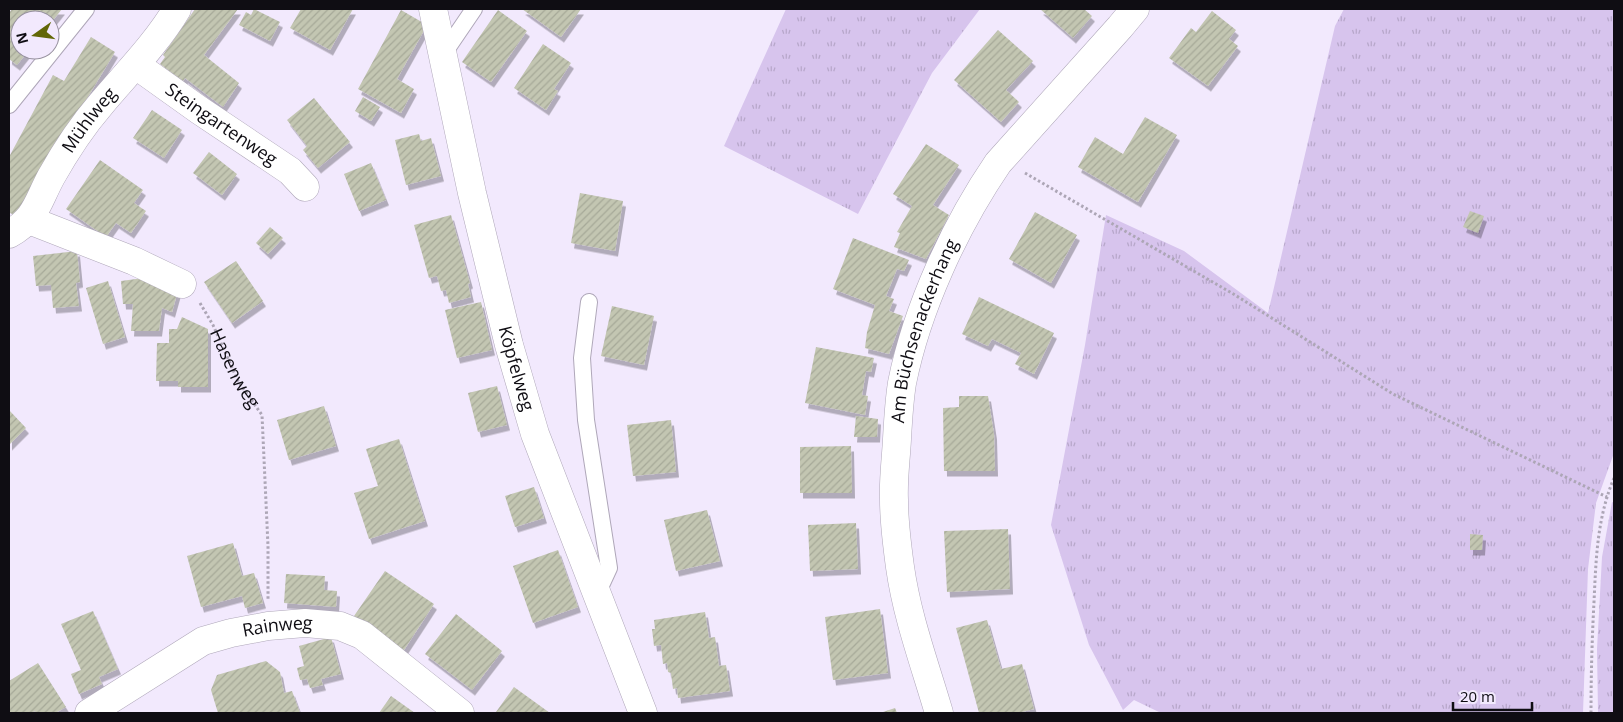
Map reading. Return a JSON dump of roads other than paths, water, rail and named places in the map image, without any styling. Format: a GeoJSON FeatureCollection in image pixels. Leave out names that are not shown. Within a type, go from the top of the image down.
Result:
{"type":"FeatureCollection","features":[{"type":"Feature","properties":{"kind":"street","name":"Mühlweg"},"geometry":{"type":"LineString","coordinates":[[19,227],[99,106],[136,64],[178,9]]}},
{"type":"Feature","properties":{"kind":"street","name":"Köpfelweg"},"geometry":{"type":"LineString","coordinates":[[434,9],[442,56],[472,193],[509,344],[535,434],[643,713]]}},
{"type":"Feature","properties":{"kind":"street","name":"Am Büchsenackerhang"},"geometry":{"type":"LineString","coordinates":[[939,713],[908,609],[900,569],[894,498],[902,383],[915,335],[942,264],[987,178],[998,163],[1135,9]]}},
{"type":"Feature","properties":{"kind":"street","name":"Steingartenweg"},"geometry":{"type":"LineString","coordinates":[[136,64],[199,110],[290,171],[305,187]]}},
{"type":"Feature","properties":{"kind":"street"},"geometry":{"type":"LineString","coordinates":[[19,227],[134,261],[182,284]]}},
{"type":"Feature","properties":{"kind":"street","name":"Rainweg"},"geometry":{"type":"LineString","coordinates":[[89,713],[203,641],[268,626],[305,623],[350,628],[376,645],[460,713]]}},
{"type":"Feature","properties":{"kind":"lane"},"geometry":{"type":"LineString","coordinates":[[9,105],[86,9]]}},
{"type":"Feature","properties":{"kind":"lane"},"geometry":{"type":"LineString","coordinates":[[442,56],[474,9]]}},
{"type":"Feature","properties":{"kind":"lane"},"geometry":{"type":"LineString","coordinates":[[589,302],[582,358],[586,420],[609,568],[597,594]]}}]}
